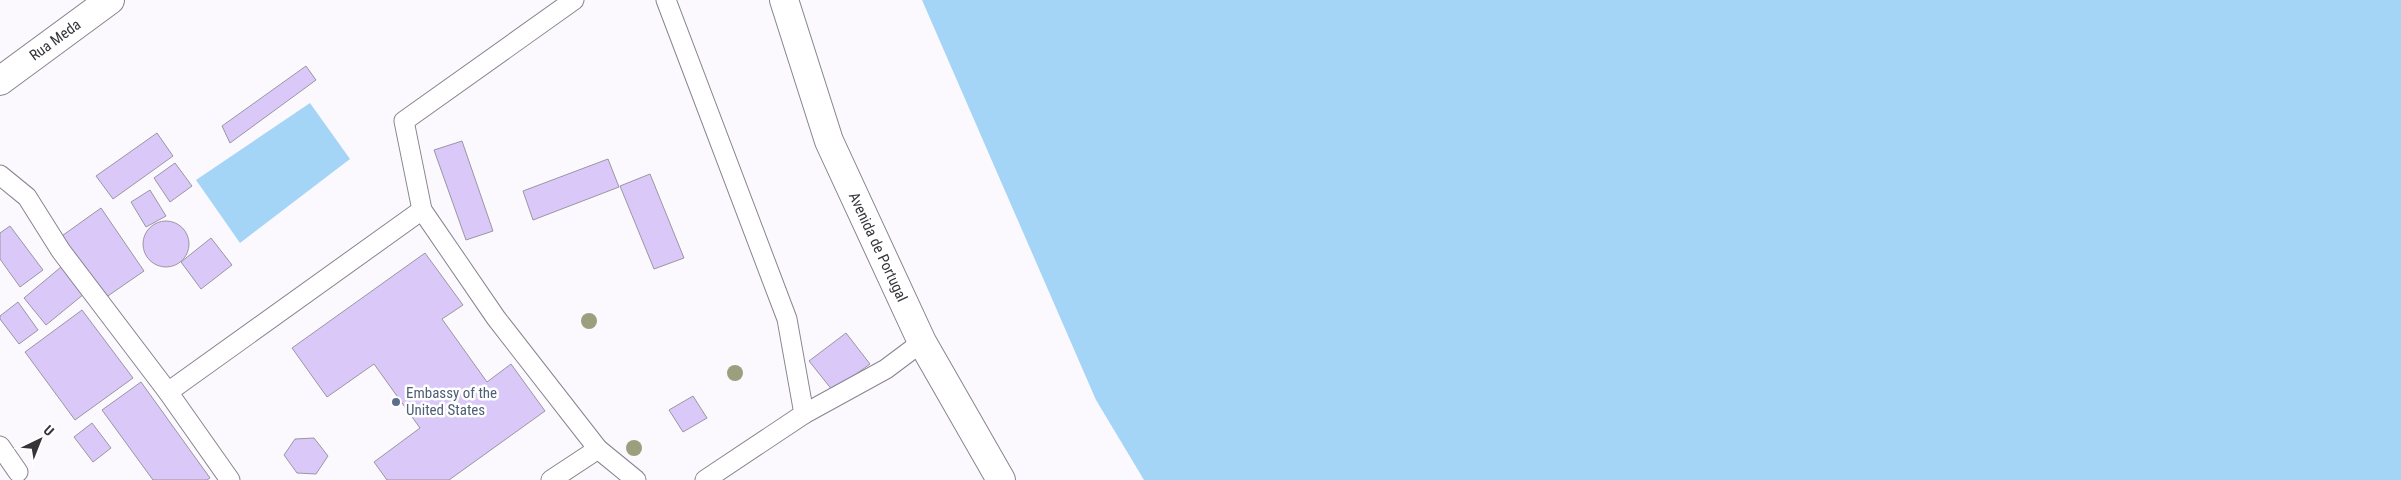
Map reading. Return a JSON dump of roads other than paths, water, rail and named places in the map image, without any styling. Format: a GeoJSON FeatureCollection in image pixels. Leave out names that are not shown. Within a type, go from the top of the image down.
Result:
{"type":"FeatureCollection","features":[{"type":"Feature","properties":{"kind":"main road","name":"Rua Meda"},"geometry":{"type":"LineString","coordinates":[[0,81],[110,0]]}},
{"type":"Feature","properties":{"kind":"main road","name":"Avenida de Portugal"},"geometry":{"type":"LineString","coordinates":[[784,0],[829,140],[922,342],[1001,480]]}},
{"type":"Feature","properties":{"kind":"lane"},"geometry":{"type":"LineString","coordinates":[[574,0],[404,121],[422,210],[496,318],[598,449],[636,480]]}},
{"type":"Feature","properties":{"kind":"lane"},"geometry":{"type":"LineString","coordinates":[[666,0],[787,319],[804,414]]}},
{"type":"Feature","properties":{"kind":"lane"},"geometry":{"type":"LineString","coordinates":[[0,175],[27,197],[61,251],[168,392],[230,480]]}},
{"type":"Feature","properties":{"kind":"lane"},"geometry":{"type":"LineString","coordinates":[[168,392],[422,210]]}},
{"type":"Feature","properties":{"kind":"lane"},"geometry":{"type":"LineString","coordinates":[[705,480],[804,414],[886,369],[922,342]]}},
{"type":"Feature","properties":{"kind":"lane"},"geometry":{"type":"LineString","coordinates":[[0,446],[18,472]]}},
{"type":"Feature","properties":{"kind":"lane"},"geometry":{"type":"LineString","coordinates":[[551,480],[598,449]]}},
{"type":"Feature","properties":{"kind":"water"},"geometry":{"type":"Polygon","coordinates":[[[922,0],[2401,0],[2401,480],[1144,480],[1096,400],[922,0]]]}},
{"type":"Feature","properties":{"kind":"water"},"geometry":{"type":"Polygon","coordinates":[[[310,103],[350,159],[240,243],[196,180],[310,103]]]}},
{"type":"Feature","properties":{"kind":"place","name":"Embassy of the United States"},"geometry":{"type":"Point","coordinates":[396,402]}}]}
